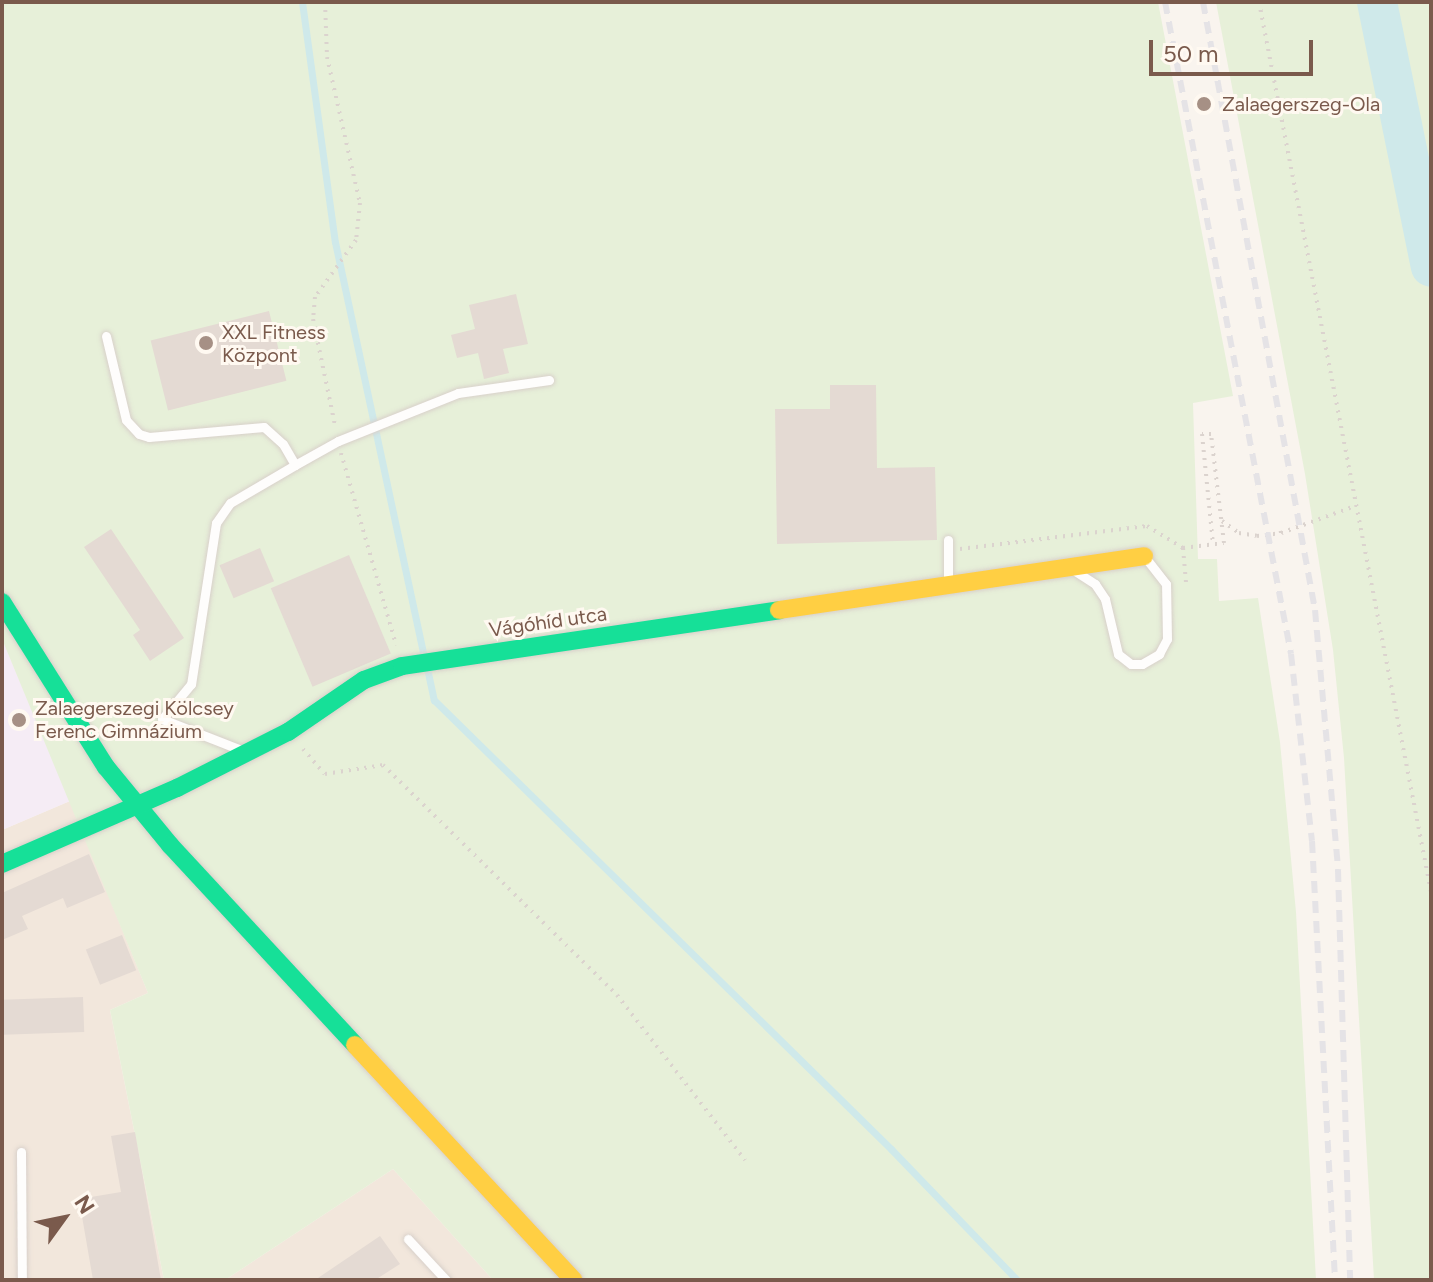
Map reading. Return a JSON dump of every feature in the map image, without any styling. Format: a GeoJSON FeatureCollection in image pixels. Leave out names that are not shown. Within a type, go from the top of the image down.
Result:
{"type":"FeatureCollection","features":[{"type":"Feature","properties":{"kind":"street","name":"Vágóhíd utca"},"geometry":{"type":"LineString","coordinates":[[2,864],[138,806],[288,732],[364,680],[406,666],[1144,556]]}},
{"type":"Feature","properties":{"kind":"street"},"geometry":{"type":"LineString","coordinates":[[2,602],[106,767],[138,806],[573,1280]]}},
{"type":"Feature","properties":{"kind":"lane"},"geometry":{"type":"LineString","coordinates":[[106,336],[126,420],[139,434],[264,427],[273,433],[295,465]]}},
{"type":"Feature","properties":{"kind":"lane"},"geometry":{"type":"LineString","coordinates":[[244,752],[162,719],[191,684],[216,523],[230,503],[338,441],[458,393],[549,380]]}},
{"type":"Feature","properties":{"kind":"lane"},"geometry":{"type":"LineString","coordinates":[[948,540],[948,585]]}},
{"type":"Feature","properties":{"kind":"lane"},"geometry":{"type":"LineString","coordinates":[[1069,567],[1095,584],[1105,599],[1118,654],[1131,664],[1142,664],[1159,654],[1167,639],[1166,584],[1144,556]]}},
{"type":"Feature","properties":{"kind":"lane"},"geometry":{"type":"LineString","coordinates":[[21,1152],[22,1280]]}},
{"type":"Feature","properties":{"kind":"lane"},"geometry":{"type":"LineString","coordinates":[[408,1239],[446,1280]]}},
{"type":"Feature","properties":{"kind":"path"},"geometry":{"type":"LineString","coordinates":[[325,2],[327,57],[360,203],[356,240],[315,297],[313,319],[338,441],[406,666]]}},
{"type":"Feature","properties":{"kind":"path"},"geometry":{"type":"LineString","coordinates":[[1259,2],[1431,892]]}},
{"type":"Feature","properties":{"kind":"path"},"geometry":{"type":"LineString","coordinates":[[1213,544],[1202,434],[1211,434],[1224,543]]}},
{"type":"Feature","properties":{"kind":"path"},"geometry":{"type":"LineString","coordinates":[[1222,521],[1239,533],[1281,530],[1355,506]]}},
{"type":"Feature","properties":{"kind":"path"},"geometry":{"type":"LineString","coordinates":[[1183,548],[1186,585]]}},
{"type":"Feature","properties":{"kind":"path"},"geometry":{"type":"LineString","coordinates":[[288,732],[325,774],[383,765],[617,995],[745,1160]]}},
{"type":"Feature","properties":{"kind":"shaded area","name":"Zalaegerszegi Kölcsey Ferenc Gimnázium"},"geometry":{"type":"Polygon","coordinates":[[[2,639],[70,801],[2,830],[2,639]]]}},
{"type":"Feature","properties":{"kind":"shaded area"},"geometry":{"type":"Polygon","coordinates":[[[70,801],[148,993],[110,1010],[164,1280],[2,1280],[2,830],[70,801]]]}},
{"type":"Feature","properties":{"kind":"shaded area"},"geometry":{"type":"Polygon","coordinates":[[[393,1169],[493,1280],[225,1280],[393,1169]]]}},
{"type":"Feature","properties":{"kind":"green space"},"geometry":{"type":"Polygon","coordinates":[[[2,2],[1158,2],[1233,396],[1193,403],[1198,559],[1217,559],[1219,601],[1258,598],[1280,742],[1296,912],[1316,1280],[493,1280],[393,1169],[225,1280],[164,1280],[110,1010],[148,993],[2,639],[2,2]]]}},
{"type":"Feature","properties":{"kind":"green space"},"geometry":{"type":"Polygon","coordinates":[[[1216,2],[1431,2],[1431,1280],[1374,1280],[1344,758],[1333,650],[1305,474],[1216,2]]]}},
{"type":"Feature","properties":{"kind":"building"},"geometry":{"type":"Polygon","coordinates":[[[516,294],[528,344],[503,349],[509,373],[484,379],[478,353],[457,358],[451,335],[475,329],[469,305],[516,294]]]}},
{"type":"Feature","properties":{"kind":"building"},"geometry":{"type":"Polygon","coordinates":[[[269,311],[286,381],[168,410],[151,341],[269,311]]]}},
{"type":"Feature","properties":{"kind":"building"},"geometry":{"type":"Polygon","coordinates":[[[830,385],[876,385],[877,468],[935,467],[937,540],[777,544],[775,409],[830,409],[830,385]]]}},
{"type":"Feature","properties":{"kind":"building"},"geometry":{"type":"Polygon","coordinates":[[[111,529],[184,638],[150,661],[133,635],[140,630],[84,547],[111,529]]]}},
{"type":"Feature","properties":{"kind":"building"},"geometry":{"type":"Polygon","coordinates":[[[260,548],[274,581],[234,598],[219,565],[260,548]]]}},
{"type":"Feature","properties":{"kind":"building"},"geometry":{"type":"Polygon","coordinates":[[[349,555],[391,653],[313,687],[271,588],[349,555]]]}},
{"type":"Feature","properties":{"kind":"building"},"geometry":{"type":"Polygon","coordinates":[[[89,854],[105,892],[67,908],[63,898],[22,916],[28,929],[2,940],[2,893],[89,854]]]}},
{"type":"Feature","properties":{"kind":"building"},"geometry":{"type":"Polygon","coordinates":[[[122,935],[136,970],[100,985],[86,950],[122,935]]]}},
{"type":"Feature","properties":{"kind":"building"},"geometry":{"type":"Polygon","coordinates":[[[83,997],[84,1032],[3,1035],[2,1000],[83,997]]]}},
{"type":"Feature","properties":{"kind":"building"},"geometry":{"type":"Polygon","coordinates":[[[135,1132],[161,1280],[93,1280],[79,1199],[121,1192],[111,1136],[135,1132]]]}},
{"type":"Feature","properties":{"kind":"building"},"geometry":{"type":"Polygon","coordinates":[[[380,1236],[400,1264],[375,1280],[315,1280],[380,1236]]]}},
{"type":"Feature","properties":{"kind":"waterway"},"geometry":{"type":"LineString","coordinates":[[302,2],[335,242],[424,656]]}},
{"type":"Feature","properties":{"kind":"waterway"},"geometry":{"type":"LineString","coordinates":[[1377,2],[1431,267]]}},
{"type":"Feature","properties":{"kind":"waterway"},"geometry":{"type":"LineString","coordinates":[[427,668],[434,700],[891,1149],[1017,1280]]}},
{"type":"Feature","properties":{"kind":"railway"},"geometry":{"type":"LineString","coordinates":[[1165,2],[1291,654],[1312,841],[1335,1280]]}},
{"type":"Feature","properties":{"kind":"railway"},"geometry":{"type":"LineString","coordinates":[[1203,2],[1315,610],[1338,870],[1350,1280]]}},
{"type":"Feature","properties":{"kind":"traffic: fast"},"geometry":{"type":"LineString","coordinates":[[2,602],[106,767],[170,845],[355,1045]]}},
{"type":"Feature","properties":{"kind":"traffic: fast"},"geometry":{"type":"LineString","coordinates":[[2,864],[177,788],[288,732],[364,680],[402,666],[779,610]]}},
{"type":"Feature","properties":{"kind":"traffic: slow"},"geometry":{"type":"LineString","coordinates":[[779,610],[1144,556]]}},
{"type":"Feature","properties":{"kind":"traffic: slow"},"geometry":{"type":"LineString","coordinates":[[355,1045],[573,1280]]}},
{"type":"Feature","properties":{"kind":"place","name":"Zalaegerszeg-Ola"},"geometry":{"type":"Point","coordinates":[1204,104]}},
{"type":"Feature","properties":{"kind":"place","name":"XXL Fitness Központ"},"geometry":{"type":"Point","coordinates":[206,343]}},
{"type":"Feature","properties":{"kind":"place","name":"Zalaegerszegi Kölcsey Ferenc Gimnázium"},"geometry":{"type":"Point","coordinates":[19,720]}}]}
